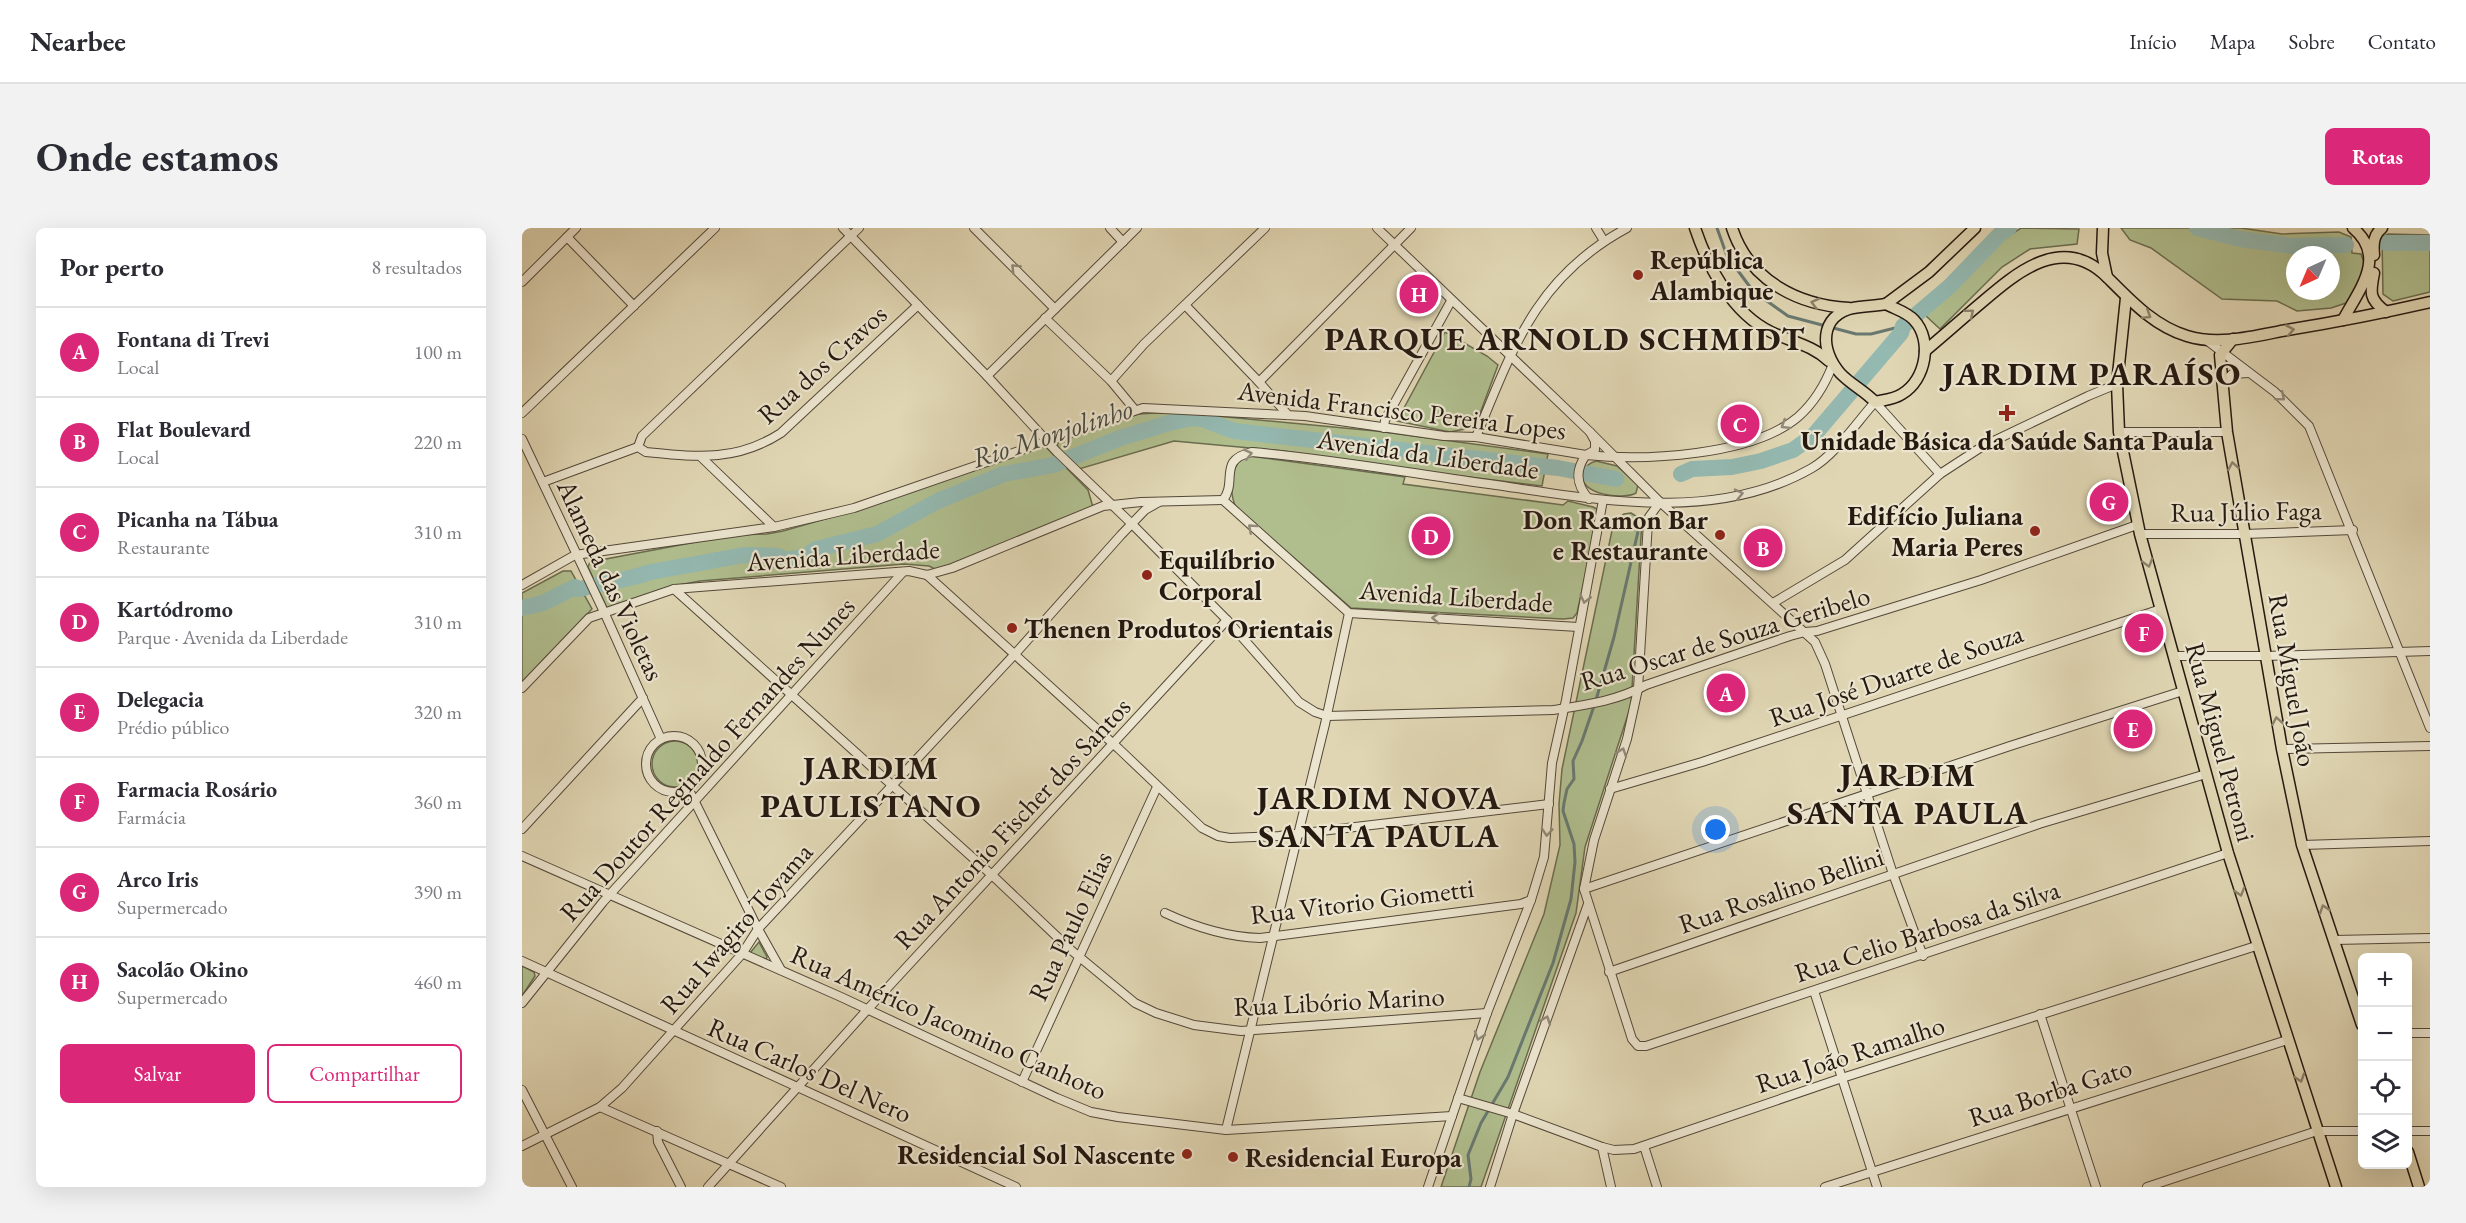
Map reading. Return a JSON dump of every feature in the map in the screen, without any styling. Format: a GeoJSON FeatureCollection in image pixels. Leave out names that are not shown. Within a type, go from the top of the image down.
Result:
{"type":"FeatureCollection","features":[{"type":"Feature","properties":{"kind":"main road"},"geometry":{"type":"LineString","coordinates":[[1695,228],[1703,252],[1718,279],[1745,313],[1771,332],[1805,344],[1833,364]]}},
{"type":"Feature","properties":{"kind":"main road"},"geometry":{"type":"LineString","coordinates":[[1733,229],[1749,260],[1780,289],[1803,301],[1828,307],[1852,308],[1886,304],[1929,272],[1975,228]]}},
{"type":"Feature","properties":{"kind":"main road"},"geometry":{"type":"LineString","coordinates":[[2103,228],[2102,253],[2107,277]]}},
{"type":"Feature","properties":{"kind":"main road"},"geometry":{"type":"LineString","coordinates":[[2343,320],[2363,288],[2369,263],[2362,236],[2353,228]]}},
{"type":"Feature","properties":{"kind":"main road"},"geometry":{"type":"LineString","coordinates":[[2382,228],[2378,231],[2373,244],[2375,265],[2371,294],[2374,303],[2386,312]]}},
{"type":"Feature","properties":{"kind":"main road"},"geometry":{"type":"LineString","coordinates":[[1925,351],[2010,278],[2039,262],[2053,259],[2084,261],[2107,277],[2140,310],[2173,330],[2187,336],[2205,339],[2233,339],[2430,302]]}},
{"type":"Feature","properties":{"kind":"main road","name":"Rua Miguel Petroni"},"geometry":{"type":"LineString","coordinates":[[2126,298],[2117,384],[2119,432],[2139,529],[2228,853],[2256,946],[2336,1187]]}},
{"type":"Feature","properties":{"kind":"main road"},"geometry":{"type":"LineString","coordinates":[[1852,308],[1831,320],[1826,337],[1827,355],[1847,380],[1871,398],[1902,394],[1910,388],[1918,376],[1925,351],[1921,329],[1905,313],[1886,304]]}},
{"type":"Feature","properties":{"kind":"main road"},"geometry":{"type":"LineString","coordinates":[[2221,351],[2233,339]]}},
{"type":"Feature","properties":{"kind":"main road","name":"Rua Miguel João"},"geometry":{"type":"LineString","coordinates":[[2221,351],[2227,432],[2282,749],[2302,845],[2358,1012]]}},
{"type":"Feature","properties":{"kind":"main road"},"geometry":{"type":"LineString","coordinates":[[2412,1165],[2419,1187]]}},
{"type":"Feature","properties":{"kind":"street"},"geometry":{"type":"LineString","coordinates":[[522,282],[576,228]]}},
{"type":"Feature","properties":{"kind":"street"},"geometry":{"type":"LineString","coordinates":[[522,413],[715,228]]}},
{"type":"Feature","properties":{"kind":"street","name":"Rua Oscar de Souza Geribelo"},"geometry":{"type":"LineString","coordinates":[[843,228],[987,376],[1057,452],[1227,620],[1299,702],[1327,716],[1580,706],[1613,698],[1805,632],[1817,631],[2139,529]]}},
{"type":"Feature","properties":{"kind":"street"},"geometry":{"type":"LineString","coordinates":[[543,482],[638,447],[642,436],[859,228]]}},
{"type":"Feature","properties":{"kind":"street"},"geometry":{"type":"LineString","coordinates":[[974,228],[1055,309]]}},
{"type":"Feature","properties":{"kind":"street"},"geometry":{"type":"LineString","coordinates":[[1110,228],[1123,242]]}},
{"type":"Feature","properties":{"kind":"street"},"geometry":{"type":"LineString","coordinates":[[987,376],[1137,228]]}},
{"type":"Feature","properties":{"kind":"street"},"geometry":{"type":"LineString","coordinates":[[1111,381],[1144,344],[1265,228]]}},
{"type":"Feature","properties":{"kind":"street"},"geometry":{"type":"LineString","coordinates":[[1377,228],[1660,502],[1815,642],[1923,956]]}},
{"type":"Feature","properties":{"kind":"street"},"geometry":{"type":"LineString","coordinates":[[1259,382],[1411,228]]}},
{"type":"Feature","properties":{"kind":"street"},"geometry":{"type":"LineString","coordinates":[[1596,228],[1604,241]]}},
{"type":"Feature","properties":{"kind":"street"},"geometry":{"type":"LineString","coordinates":[[1476,437],[1509,356],[1544,298],[1570,270],[1604,241],[1627,228]]}},
{"type":"Feature","properties":{"kind":"street"},"geometry":{"type":"LineString","coordinates":[[567,237],[634,306]]}},
{"type":"Feature","properties":{"kind":"street"},"geometry":{"type":"LineString","coordinates":[[1384,428],[1385,420],[1451,301]]}},
{"type":"Feature","properties":{"kind":"street","name":"Rua dos Cravos"},"geometry":{"type":"LineString","coordinates":[[638,447],[646,452],[701,457],[735,454],[766,442],[781,433],[918,305]]}},
{"type":"Feature","properties":{"kind":"street"},"geometry":{"type":"LineString","coordinates":[[1186,306],[1288,415]]}},
{"type":"Feature","properties":{"kind":"street"},"geometry":{"type":"LineString","coordinates":[[1045,318],[1111,381],[1135,410]]}},
{"type":"Feature","properties":{"kind":"street"},"geometry":{"type":"LineString","coordinates":[[2205,339],[2291,405],[2309,426],[2353,530],[2430,728]]}},
{"type":"Feature","properties":{"kind":"street"},"geometry":{"type":"LineString","coordinates":[[1618,459],[1710,451],[1739,444],[1778,430],[1797,417],[1816,398],[1833,364]]}},
{"type":"Feature","properties":{"kind":"street"},"geometry":{"type":"LineString","coordinates":[[2222,384],[2232,374],[2249,373]]}},
{"type":"Feature","properties":{"kind":"street"},"geometry":{"type":"LineString","coordinates":[[1773,603],[1845,560],[1940,474],[1983,446],[2117,384]]}},
{"type":"Feature","properties":{"kind":"street"},"geometry":{"type":"LineString","coordinates":[[1609,972],[1584,890],[1594,840],[1627,739],[1638,689],[1649,517],[1660,502],[1732,496],[1768,486],[1812,468],[1837,447],[1871,398],[1940,474]]}},
{"type":"Feature","properties":{"kind":"street","name":"Avenida Francisco Pereira Lopes"},"geometry":{"type":"LineString","coordinates":[[522,585],[575,555],[774,527],[854,508],[1135,410],[1155,407],[1288,415],[1358,422],[1384,428],[1444,436],[1476,437],[1618,459]]}},
{"type":"Feature","properties":{"kind":"street"},"geometry":{"type":"LineString","coordinates":[[1586,496],[1578,482],[1579,469],[1586,455],[1595,450],[1595,441],[1590,432]]}},
{"type":"Feature","properties":{"kind":"street"},"geometry":{"type":"LineString","coordinates":[[2119,432],[2227,432]]}},
{"type":"Feature","properties":{"kind":"street","name":"Alameda das Violetas"},"geometry":{"type":"LineString","coordinates":[[522,439],[661,739]]}},
{"type":"Feature","properties":{"kind":"street","name":"Avenida da Liberdade"},"geometry":{"type":"LineString","coordinates":[[1223,500],[1228,490],[1229,468],[1234,459],[1252,452],[1603,500],[1660,502]]}},
{"type":"Feature","properties":{"kind":"street"},"geometry":{"type":"LineString","coordinates":[[701,457],[774,527]]}},
{"type":"Feature","properties":{"kind":"street","name":"Avenida Liberdade"},"geometry":{"type":"LineString","coordinates":[[522,688],[589,618],[674,589],[909,571],[927,575],[971,562],[1091,510],[1159,502],[1223,500],[1349,613],[1578,627]]}},
{"type":"Feature","properties":{"kind":"street"},"geometry":{"type":"LineString","coordinates":[[1428,1187],[1486,1013],[1531,900],[1544,858],[1549,785],[1603,500]]}},
{"type":"Feature","properties":{"kind":"street","name":"Rua Iwagiro Toyama"},"geometry":{"type":"LineString","coordinates":[[522,1146],[600,1107],[622,1088],[742,954],[758,928],[1015,654],[1145,510],[1159,502]]}},
{"type":"Feature","properties":{"kind":"street","name":"Rua Júlio Faga"},"geometry":{"type":"LineString","coordinates":[[2139,529],[2244,534],[2353,530]]}},
{"type":"Feature","properties":{"kind":"street","name":"Rua Doutor Reginaldo Fernandes Nunes"},"geometry":{"type":"LineString","coordinates":[[522,1003],[609,895],[903,572]]}},
{"type":"Feature","properties":{"kind":"street"},"geometry":{"type":"LineString","coordinates":[[927,575],[1202,828],[1218,836],[1247,838],[1298,834],[1549,804]]}},
{"type":"Feature","properties":{"kind":"street","name":"Rua Libório Marino"},"geometry":{"type":"LineString","coordinates":[[674,589],[1126,998],[1156,1013],[1194,1025],[1231,1030],[1486,1013]]}},
{"type":"Feature","properties":{"kind":"street","name":"Rua José Duarte de Souza"},"geometry":{"type":"LineString","coordinates":[[1610,789],[1702,762],[2161,609]]}},
{"type":"Feature","properties":{"kind":"street"},"geometry":{"type":"LineString","coordinates":[[1226,1130],[1327,716],[1349,613]]}},
{"type":"Feature","properties":{"kind":"street","name":"Rua Antonio Fischer dos Santos"},"geometry":{"type":"LineString","coordinates":[[708,1187],[867,1010],[1227,620]]}},
{"type":"Feature","properties":{"kind":"street"},"geometry":{"type":"LineString","coordinates":[[2174,656],[2430,651]]}},
{"type":"Feature","properties":{"kind":"street"},"geometry":{"type":"LineString","coordinates":[[1584,890],[2183,692]]}},
{"type":"Feature","properties":{"kind":"street"},"geometry":{"type":"LineString","coordinates":[[522,829],[643,698]]}},
{"type":"Feature","properties":{"kind":"street"},"geometry":{"type":"LineString","coordinates":[[671,736],[682,737],[698,750],[702,760],[701,771],[688,788],[678,791],[667,790],[657,786],[650,777],[646,767],[647,756],[652,746],[661,739],[671,736]]}},
{"type":"Feature","properties":{"kind":"street"},"geometry":{"type":"LineString","coordinates":[[2282,749],[2430,746]]}},
{"type":"Feature","properties":{"kind":"street","name":"Rua Rosalino Bellini"},"geometry":{"type":"LineString","coordinates":[[1609,972],[2039,824],[2206,774]]}},
{"type":"Feature","properties":{"kind":"street","name":"Rua Paulo Elias"},"geometry":{"type":"LineString","coordinates":[[1022,1082],[1157,787]]}},
{"type":"Feature","properties":{"kind":"street"},"geometry":{"type":"LineString","coordinates":[[688,788],[781,971]]}},
{"type":"Feature","properties":{"kind":"street"},"geometry":{"type":"LineString","coordinates":[[2302,845],[2430,841]]}},
{"type":"Feature","properties":{"kind":"street","name":"Rua Celio Barbosa da Silva"},"geometry":{"type":"LineString","coordinates":[[1609,972],[1632,1039],[1638,1046],[1646,1046],[2228,853]]}},
{"type":"Feature","properties":{"kind":"street","name":"Rua Américo Jacomino Canhoto"},"geometry":{"type":"LineString","coordinates":[[522,856],[1091,1112],[1141,1121],[1226,1130],[1452,1116]]}},
{"type":"Feature","properties":{"kind":"street","name":"Rua Vitorio Giometti"},"geometry":{"type":"LineString","coordinates":[[1165,913],[1195,926],[1245,938],[1521,904],[1531,900]]}},
{"type":"Feature","properties":{"kind":"street"},"geometry":{"type":"LineString","coordinates":[[1490,1187],[1513,1114],[1588,903]]}},
{"type":"Feature","properties":{"kind":"street"},"geometry":{"type":"LineString","coordinates":[[2334,940],[2430,938]]}},
{"type":"Feature","properties":{"kind":"street","name":"Rua João Ramalho"},"geometry":{"type":"LineString","coordinates":[[1458,1098],[1513,1114],[1602,1148],[1614,1150],[1644,1146],[1842,1078],[2256,946]]}},
{"type":"Feature","properties":{"kind":"street","name":"Rua Carlos Del Nero"},"geometry":{"type":"LineString","coordinates":[[522,961],[1016,1187]]}},
{"type":"Feature","properties":{"kind":"street"},"geometry":{"type":"LineString","coordinates":[[1814,991],[1877,1187]]}},
{"type":"Feature","properties":{"kind":"street"},"geometry":{"type":"LineString","coordinates":[[2040,1014],[2096,1187]]}},
{"type":"Feature","properties":{"kind":"street"},"geometry":{"type":"LineString","coordinates":[[2412,1033],[2430,1033]]}},
{"type":"Feature","properties":{"kind":"street","name":"Rua Borba Gato"},"geometry":{"type":"LineString","coordinates":[[1825,1187],[2287,1040]]}},
{"type":"Feature","properties":{"kind":"street"},"geometry":{"type":"LineString","coordinates":[[522,1090],[572,1187]]}},
{"type":"Feature","properties":{"kind":"street"},"geometry":{"type":"LineString","coordinates":[[600,1107],[781,1187]]}},
{"type":"Feature","properties":{"kind":"street"},"geometry":{"type":"LineString","coordinates":[[657,1131],[657,1142],[681,1187]]}},
{"type":"Feature","properties":{"kind":"street"},"geometry":{"type":"LineString","coordinates":[[2147,1187],[2317,1131],[2358,1131]]}},
{"type":"Feature","properties":{"kind":"street"},"geometry":{"type":"LineString","coordinates":[[2412,1131],[2430,1131]]}},
{"type":"Feature","properties":{"kind":"street"},"geometry":{"type":"LineString","coordinates":[[1644,1146],[1657,1187]]}},
{"type":"Feature","properties":{"kind":"street"},"geometry":{"type":"LineString","coordinates":[[1602,1148],[1611,1187]]}},
{"type":"Feature","properties":{"kind":"green space"},"geometry":{"type":"Polygon","coordinates":[[[2021,228],[2079,229],[2077,244],[2030,249],[2002,267],[1940,329],[1925,315],[2004,239],[2021,228]]]}},
{"type":"Feature","properties":{"kind":"green space"},"geometry":{"type":"Polygon","coordinates":[[[2121,228],[2241,228],[2282,234],[2339,232],[2351,237],[2352,253],[2361,254],[2365,265],[2356,289],[2346,303],[2331,308],[2297,311],[2277,301],[2222,299],[2151,248],[2130,240],[2121,228]]]}},
{"type":"Feature","properties":{"kind":"green space"},"geometry":{"type":"Polygon","coordinates":[[[2388,234],[2430,235],[2430,292],[2393,301],[2383,294],[2382,237],[2388,234]]]}},
{"type":"Feature","properties":{"kind":"green space"},"geometry":{"type":"Polygon","coordinates":[[[1445,332],[1487,356],[1498,365],[1475,427],[1450,432],[1397,421],[1445,332]]]}},
{"type":"Feature","properties":{"kind":"green space"},"geometry":{"type":"Polygon","coordinates":[[[1173,412],[1376,431],[1548,454],[1542,486],[1379,466],[1284,451],[1174,441],[1079,469],[1057,448],[1058,443],[1066,438],[1138,414],[1173,412]]]}},
{"type":"Feature","properties":{"kind":"green space"},"geometry":{"type":"Polygon","coordinates":[[[1045,446],[1088,490],[1093,507],[937,570],[929,566],[904,564],[700,581],[673,586],[607,608],[588,567],[590,562],[733,535],[783,531],[853,511],[1045,446]]]}},
{"type":"Feature","properties":{"kind":"green space"},"geometry":{"type":"Polygon","coordinates":[[[1250,456],[1405,477],[1403,484],[1563,505],[1568,501],[1593,507],[1597,509],[1598,518],[1577,613],[1573,618],[1563,619],[1351,608],[1236,507],[1232,491],[1233,473],[1239,462],[1250,456]]]}},
{"type":"Feature","properties":{"kind":"green space"},"geometry":{"type":"Polygon","coordinates":[[[1596,461],[1617,466],[1638,485],[1636,493],[1612,496],[1594,491],[1587,486],[1583,480],[1583,473],[1588,465],[1596,461]]]}},
{"type":"Feature","properties":{"kind":"green space"},"geometry":{"type":"Polygon","coordinates":[[[1631,513],[1642,520],[1631,705],[1585,847],[1576,913],[1481,1187],[1441,1187],[1480,1072],[1544,914],[1560,845],[1559,804],[1562,769],[1614,521],[1624,514],[1631,513]]]}},
{"type":"Feature","properties":{"kind":"green space"},"geometry":{"type":"Polygon","coordinates":[[[563,571],[571,571],[592,609],[522,682],[522,593],[563,571]]]}},
{"type":"Feature","properties":{"kind":"green space"},"geometry":{"type":"Polygon","coordinates":[[[675,741],[691,748],[698,764],[691,780],[675,787],[659,780],[652,764],[659,748],[675,741]]]}},
{"type":"Feature","properties":{"kind":"green space"},"geometry":{"type":"Polygon","coordinates":[[[759,942],[767,957],[766,960],[750,953],[759,942]]]}},
{"type":"Feature","properties":{"kind":"green space"},"geometry":{"type":"Polygon","coordinates":[[[522,966],[534,972],[535,976],[522,996],[522,966]]]}},
{"type":"Feature","properties":{"kind":"waterway"},"geometry":{"type":"LineString","coordinates":[[1717,228],[1727,256],[1753,291],[1788,316],[1856,334],[1871,334],[1903,326]]}},
{"type":"Feature","properties":{"kind":"waterway","name":"Rio Monjolinho"},"geometry":{"type":"LineString","coordinates":[[1681,474],[1692,469],[1732,467],[1761,461],[1793,450],[1814,435],[1901,333],[1903,326],[1950,286],[2002,232],[2009,228]]}},
{"type":"Feature","properties":{"kind":"waterway","name":"Rio Monjolinho"},"geometry":{"type":"LineString","coordinates":[[2197,228],[2240,239],[2292,246],[2346,245]]}},
{"type":"Feature","properties":{"kind":"waterway","name":"Rio Monjolinho"},"geometry":{"type":"LineString","coordinates":[[2386,243],[2430,243]]}},
{"type":"Feature","properties":{"kind":"waterway","name":"Rio Monjolinho"},"geometry":{"type":"LineString","coordinates":[[522,608],[543,603],[575,587],[579,589],[651,572],[744,555],[778,556],[786,560],[806,556],[816,549],[877,534],[938,501],[1004,474],[1053,465],[1120,438],[1193,418],[1234,431],[1558,468],[1616,479]]}},
{"type":"Feature","properties":{"kind":"waterway"},"geometry":{"type":"LineString","coordinates":[[1596,700],[1614,637],[1639,527]]}},
{"type":"Feature","properties":{"kind":"waterway"},"geometry":{"type":"LineString","coordinates":[[1469,1187],[1471,1179],[1468,1155],[1481,1123],[1508,1077],[1553,963],[1571,899],[1575,862],[1574,844],[1563,811],[1567,789],[1574,779],[1573,761],[1594,706]]}},
{"type":"Feature","properties":{"kind":"place","name":"República Alambique"},"geometry":{"type":"Point","coordinates":[1638,275]}},
{"type":"Feature","properties":{"kind":"place","name":"Sacolão Okino"},"geometry":{"type":"Point","coordinates":[1419,294]}},
{"type":"Feature","properties":{"kind":"place","name":"Unidade Básica da Saúde Santa Paula"},"geometry":{"type":"Point","coordinates":[2007,413]}},
{"type":"Feature","properties":{"kind":"place","name":"Picanha na Tábua"},"geometry":{"type":"Point","coordinates":[1740,424]}},
{"type":"Feature","properties":{"kind":"place","name":"Arco Iris"},"geometry":{"type":"Point","coordinates":[2109,502]}},
{"type":"Feature","properties":{"kind":"place","name":"Edifício Juliana Maria Peres"},"geometry":{"type":"Point","coordinates":[2035,531]}},
{"type":"Feature","properties":{"kind":"place","name":"Don Ramon Bar e Restaurante"},"geometry":{"type":"Point","coordinates":[1720,535]}},
{"type":"Feature","properties":{"kind":"place","name":"Kartódromo"},"geometry":{"type":"Point","coordinates":[1431,536]}},
{"type":"Feature","properties":{"kind":"place","name":"Flat Boulevard"},"geometry":{"type":"Point","coordinates":[1763,548]}},
{"type":"Feature","properties":{"kind":"place","name":"Equilíbrio Corporal"},"geometry":{"type":"Point","coordinates":[1147,575]}},
{"type":"Feature","properties":{"kind":"place","name":"Thenen Produtos Orientais"},"geometry":{"type":"Point","coordinates":[1012,628]}},
{"type":"Feature","properties":{"kind":"place","name":"Farmacia Rosário"},"geometry":{"type":"Point","coordinates":[2144,633]}},
{"type":"Feature","properties":{"kind":"place","name":"Fontana di Trevi"},"geometry":{"type":"Point","coordinates":[1726,693]}},
{"type":"Feature","properties":{"kind":"place","name":"Delegacia"},"geometry":{"type":"Point","coordinates":[2133,729]}},
{"type":"Feature","properties":{"kind":"place","name":"Residencial Sol Nascente"},"geometry":{"type":"Point","coordinates":[1187,1154]}},
{"type":"Feature","properties":{"kind":"place","name":"Residencial Europa"},"geometry":{"type":"Point","coordinates":[1233,1157]}},
{"type":"Feature","properties":{"kind":"district","name":"PARQUE ARNOLD SCHMIDT"},"geometry":{"type":"Point","coordinates":[1565,338]}},
{"type":"Feature","properties":{"kind":"district","name":"JARDIM PARAÍSO"},"geometry":{"type":"Point","coordinates":[2092,373]}},
{"type":"Feature","properties":{"kind":"district","name":"JARDIM PAULISTANO"},"geometry":{"type":"Point","coordinates":[871,786]}},
{"type":"Feature","properties":{"kind":"district","name":"JARDIM SANTA PAULA"},"geometry":{"type":"Point","coordinates":[1908,793]}},
{"type":"Feature","properties":{"kind":"district","name":"JARDIM NOVA SANTA PAULA"},"geometry":{"type":"Point","coordinates":[1379,816]}}]}
